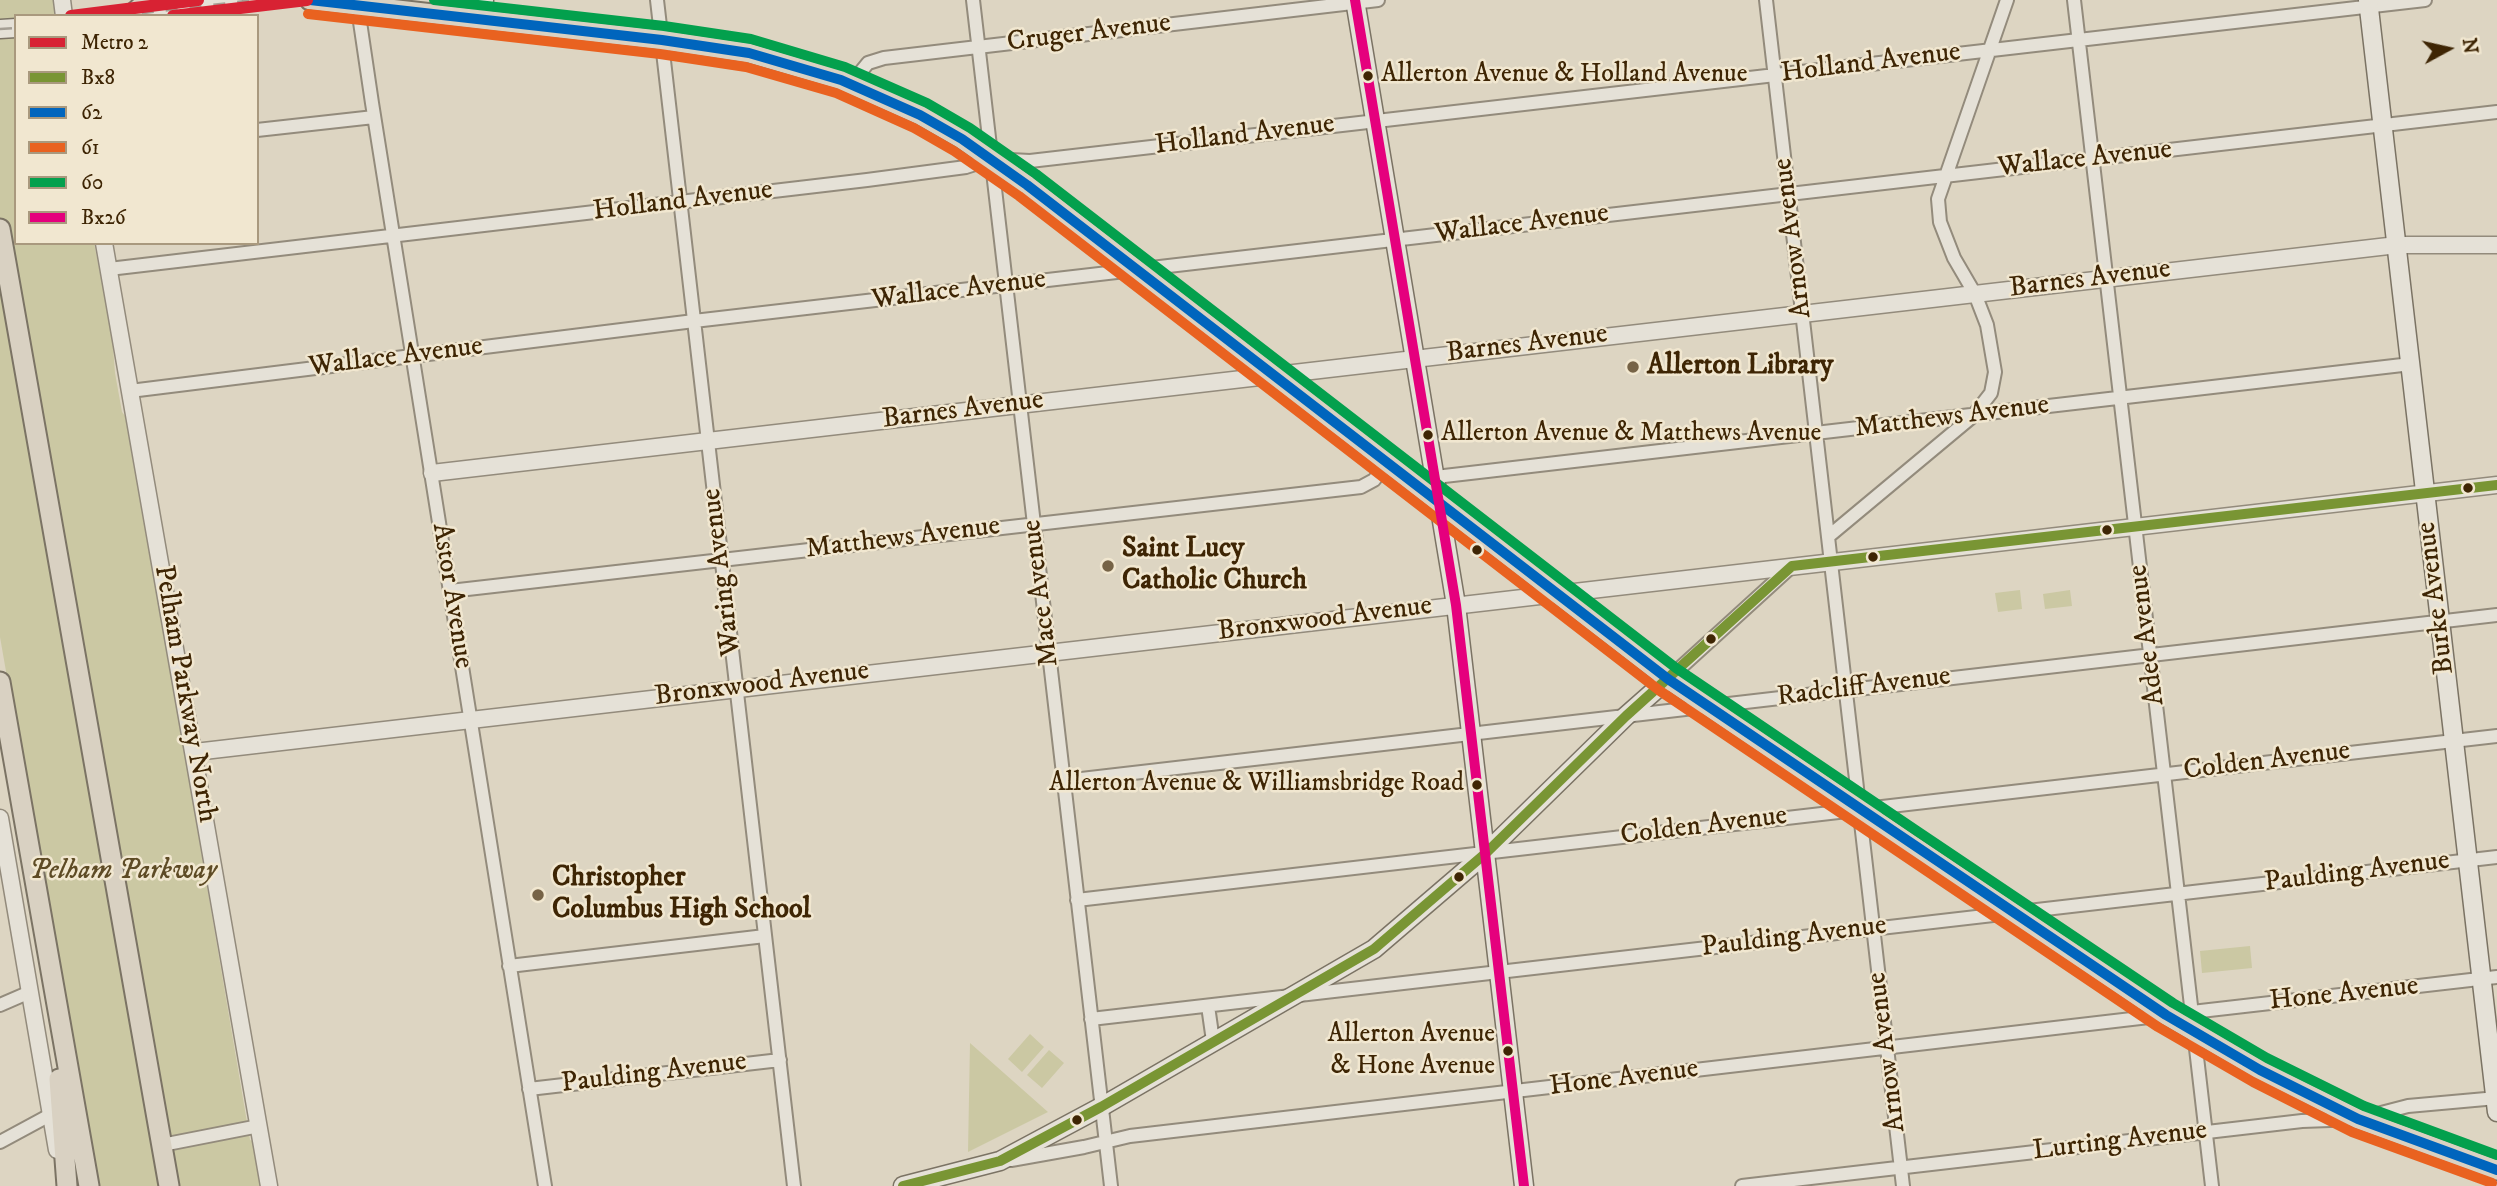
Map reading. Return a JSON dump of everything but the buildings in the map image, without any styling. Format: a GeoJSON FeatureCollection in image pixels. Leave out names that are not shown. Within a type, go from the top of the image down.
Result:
{"type":"FeatureCollection","features":[{"type":"Feature","properties":{"kind":"main road"},"geometry":{"type":"LineString","coordinates":[[127,14],[148,0]]}},
{"type":"Feature","properties":{"kind":"main road"},"geometry":{"type":"LineString","coordinates":[[135,14],[233,0]]}},
{"type":"Feature","properties":{"kind":"main road"},"geometry":{"type":"LineString","coordinates":[[310,0],[483,10],[749,53],[854,85],[954,134],[991,159],[1668,679],[1859,809],[2166,1015],[2260,1070],[2358,1119],[2497,1170]]}},
{"type":"Feature","properties":{"kind":"main road"},"geometry":{"type":"LineString","coordinates":[[1355,1],[1456,605],[1524,1186]]}},
{"type":"Feature","properties":{"kind":"main road","name":"Burke Avenue"},"geometry":{"type":"LineString","coordinates":[[2368,3],[2468,860],[2489,978],[2497,1103]]}},
{"type":"Feature","properties":{"kind":"main road"},"geometry":{"type":"LineString","coordinates":[[0,229],[169,1186]]}},
{"type":"Feature","properties":{"kind":"main road"},"geometry":{"type":"LineString","coordinates":[[903,1186],[1000,1161],[1101,1107],[1374,948],[1486,853],[1626,716],[1668,679]]}},
{"type":"Feature","properties":{"kind":"main road"},"geometry":{"type":"LineString","coordinates":[[0,682],[89,1186]]}},
{"type":"Feature","properties":{"kind":"main road"},"geometry":{"type":"LineString","coordinates":[[57,1004],[58,1068],[66,1186]]}},
{"type":"Feature","properties":{"kind":"street","name":"Waring Avenue"},"geometry":{"type":"LineString","coordinates":[[657,0],[794,1186]]}},
{"type":"Feature","properties":{"kind":"street","name":"Mace Avenue"},"geometry":{"type":"LineString","coordinates":[[973,0],[1111,1186]]}},
{"type":"Feature","properties":{"kind":"street","name":"Cruger Avenue"},"geometry":{"type":"LineString","coordinates":[[854,85],[863,68],[876,59],[1378,0]]}},
{"type":"Feature","properties":{"kind":"street","name":"Arnow Avenue"},"geometry":{"type":"LineString","coordinates":[[1766,0],[1903,1186]]}},
{"type":"Feature","properties":{"kind":"street"},"geometry":{"type":"LineString","coordinates":[[1829,536],[1972,416],[1991,393],[1995,372],[1987,326],[1975,294],[1954,258],[1940,222],[1938,199],[2007,0]]}},
{"type":"Feature","properties":{"kind":"street","name":"Adee Avenue"},"geometry":{"type":"LineString","coordinates":[[2074,0],[2212,1186]]}},
{"type":"Feature","properties":{"kind":"street","name":"Holland Avenue"},"geometry":{"type":"LineString","coordinates":[[108,268],[966,167],[991,159],[1023,162],[1989,51],[2368,3],[2425,0]]}},
{"type":"Feature","properties":{"kind":"street","name":"Astor Avenue"},"geometry":{"type":"LineString","coordinates":[[361,5],[360,22],[374,117],[545,1186]]}},
{"type":"Feature","properties":{"kind":"street","name":"Wallace Avenue"},"geometry":{"type":"LineString","coordinates":[[130,391],[694,321],[2497,112]]}},
{"type":"Feature","properties":{"kind":"street"},"geometry":{"type":"LineString","coordinates":[[259,130],[374,117]]}},
{"type":"Feature","properties":{"kind":"street","name":"Pelham Parkway North"},"geometry":{"type":"LineString","coordinates":[[104,245],[269,1186]]}},
{"type":"Feature","properties":{"kind":"street","name":"Barnes Avenue"},"geometry":{"type":"LineString","coordinates":[[432,473],[2397,245],[2497,245]]}},
{"type":"Feature","properties":{"kind":"street","name":"Matthews Avenue"},"geometry":{"type":"LineString","coordinates":[[1409,480],[2411,364]]}},
{"type":"Feature","properties":{"kind":"street","name":"Matthews Avenue"},"geometry":{"type":"LineString","coordinates":[[450,592],[1361,487],[1372,482],[1387,463]]}},
{"type":"Feature","properties":{"kind":"street","name":"Bronxwood Avenue"},"geometry":{"type":"LineString","coordinates":[[195,752],[2497,485]]}},
{"type":"Feature","properties":{"kind":"street"},"geometry":{"type":"LineString","coordinates":[[1668,679],[1792,566]]}},
{"type":"Feature","properties":{"kind":"street","name":"Radcliff Avenue"},"geometry":{"type":"LineString","coordinates":[[1064,781],[2497,615]]}},
{"type":"Feature","properties":{"kind":"street","name":"Colden Avenue"},"geometry":{"type":"LineString","coordinates":[[1077,900],[2497,736]]}},
{"type":"Feature","properties":{"kind":"street"},"geometry":{"type":"LineString","coordinates":[[0,818],[6,885],[30,992],[50,1115],[66,1186]]}},
{"type":"Feature","properties":{"kind":"street","name":"Paulding Avenue"},"geometry":{"type":"LineString","coordinates":[[1091,1019],[2497,856]]}},
{"type":"Feature","properties":{"kind":"street"},"geometry":{"type":"LineString","coordinates":[[509,966],[765,936]]}},
{"type":"Feature","properties":{"kind":"street","name":"Hone Avenue"},"geometry":{"type":"LineString","coordinates":[[2192,1012],[2489,978]]}},
{"type":"Feature","properties":{"kind":"street"},"geometry":{"type":"LineString","coordinates":[[0,1005],[30,992]]}},
{"type":"Feature","properties":{"kind":"street"},"geometry":{"type":"LineString","coordinates":[[1208,1006],[1213,1041]]}},
{"type":"Feature","properties":{"kind":"street","name":"Hone Avenue"},"geometry":{"type":"LineString","coordinates":[[1000,1161],[1130,1136],[2166,1015]]}},
{"type":"Feature","properties":{"kind":"street","name":"Paulding Avenue"},"geometry":{"type":"LineString","coordinates":[[529,1089],[780,1060]]}},
{"type":"Feature","properties":{"kind":"street","name":"Lurting Avenue"},"geometry":{"type":"LineString","coordinates":[[1742,1186],[2302,1121],[2358,1119],[2408,1106],[2497,1103]]}},
{"type":"Feature","properties":{"kind":"street"},"geometry":{"type":"LineString","coordinates":[[0,1142],[50,1115]]}},
{"type":"Feature","properties":{"kind":"street"},"geometry":{"type":"LineString","coordinates":[[162,1145],[258,1126]]}},
{"type":"Feature","properties":{"kind":"green space","name":"Pelham Parkway"},"geometry":{"type":"Polygon","coordinates":[[[0,0],[53,0],[55,14],[14,14],[14,245],[94,245],[250,1140],[255,1142],[263,1186],[96,1186],[0,637],[0,0]]]}},
{"type":"Feature","properties":{"kind":"green space"},"geometry":{"type":"Polygon","coordinates":[[[2020,590],[2022,609],[1998,612],[1995,593],[2020,590]]]}},
{"type":"Feature","properties":{"kind":"green space"},"geometry":{"type":"Polygon","coordinates":[[[2070,590],[2072,606],[2045,609],[2043,594],[2070,590]]]}},
{"type":"Feature","properties":{"kind":"green space"},"geometry":{"type":"Polygon","coordinates":[[[2250,946],[2252,968],[2202,973],[2200,951],[2250,946]]]}},
{"type":"Feature","properties":{"kind":"green space"},"geometry":{"type":"Polygon","coordinates":[[[1030,1034],[1044,1047],[1022,1072],[1008,1059],[1030,1034]]]}},
{"type":"Feature","properties":{"kind":"green space"},"geometry":{"type":"Polygon","coordinates":[[[970,1043],[1048,1112],[968,1152],[970,1043]]]}},
{"type":"Feature","properties":{"kind":"green space"},"geometry":{"type":"Polygon","coordinates":[[[1049,1050],[1064,1063],[1042,1088],[1027,1075],[1049,1050]]]}},
{"type":"Feature","properties":{"kind":"railway"},"geometry":{"type":"LineString","coordinates":[[135,14],[254,0]]}},
{"type":"Feature","properties":{"kind":"railway"},"geometry":{"type":"LineString","coordinates":[[0,29],[14,28]]}},
{"type":"Feature","properties":{"kind":"metro line","name":"2"},"geometry":{"type":"LineString","coordinates":[[87,14],[198,0]]}},
{"type":"Feature","properties":{"kind":"metro line","name":"2"},"geometry":{"type":"LineString","coordinates":[[190,14],[307,0]]}},
{"type":"Feature","properties":{"kind":"transit line","name":"62"},"geometry":{"type":"LineString","coordinates":[[310,0],[662,40],[749,53],[841,80],[920,115],[962,139],[1027,185],[1668,679],[2166,1015],[2260,1070],[2358,1119],[2497,1170]]}},
{"type":"Feature","properties":{"kind":"transit line","name":"60"},"geometry":{"type":"LineString","coordinates":[[434,0],[664,26],[751,39],[845,67],[927,103],[970,128],[1036,174],[1676,668],[2173,1003],[2267,1058],[2364,1106],[2497,1155]]}},
{"type":"Feature","properties":{"kind":"transit line","name":"Bx26"},"geometry":{"type":"LineString","coordinates":[[1355,0],[1456,605],[1524,1186]]}},
{"type":"Feature","properties":{"kind":"transit line","name":"61"},"geometry":{"type":"LineString","coordinates":[[308,14],[660,54],[746,67],[836,93],[914,128],[954,151],[1019,196],[1660,691],[2158,1027],[2253,1082],[2352,1132],[2492,1183]]}},
{"type":"Feature","properties":{"kind":"transit line","name":"Bx8"},"geometry":{"type":"LineString","coordinates":[[1792,566],[2497,485]]}},
{"type":"Feature","properties":{"kind":"transit line","name":"Bx8"},"geometry":{"type":"LineString","coordinates":[[903,1186],[1000,1161],[1101,1107],[1374,949],[1486,853],[1626,716],[1792,566]]}},
{"type":"Feature","properties":{"kind":"place","name":"Allerton Avenue & Holland Avenue"},"geometry":{"type":"Point","coordinates":[1368,76]}},
{"type":"Feature","properties":{"kind":"place","name":"Allerton Library"},"geometry":{"type":"Point","coordinates":[1633,367]}},
{"type":"Feature","properties":{"kind":"place","name":"Allerton Avenue & Matthews Avenue"},"geometry":{"type":"Point","coordinates":[1428,435]}},
{"type":"Feature","properties":{"kind":"place","name":"Saint Lucy Catholic Church"},"geometry":{"type":"Point","coordinates":[1108,566]}},
{"type":"Feature","properties":{"kind":"place","name":"Allerton Avenue & Williamsbridge Road"},"geometry":{"type":"Point","coordinates":[1477,785]}},
{"type":"Feature","properties":{"kind":"place","name":"Christopher Columbus High School"},"geometry":{"type":"Point","coordinates":[538,895]}},
{"type":"Feature","properties":{"kind":"place","name":"Allerton Avenue & Hone Avenue"},"geometry":{"type":"Point","coordinates":[1508,1051]}}]}
